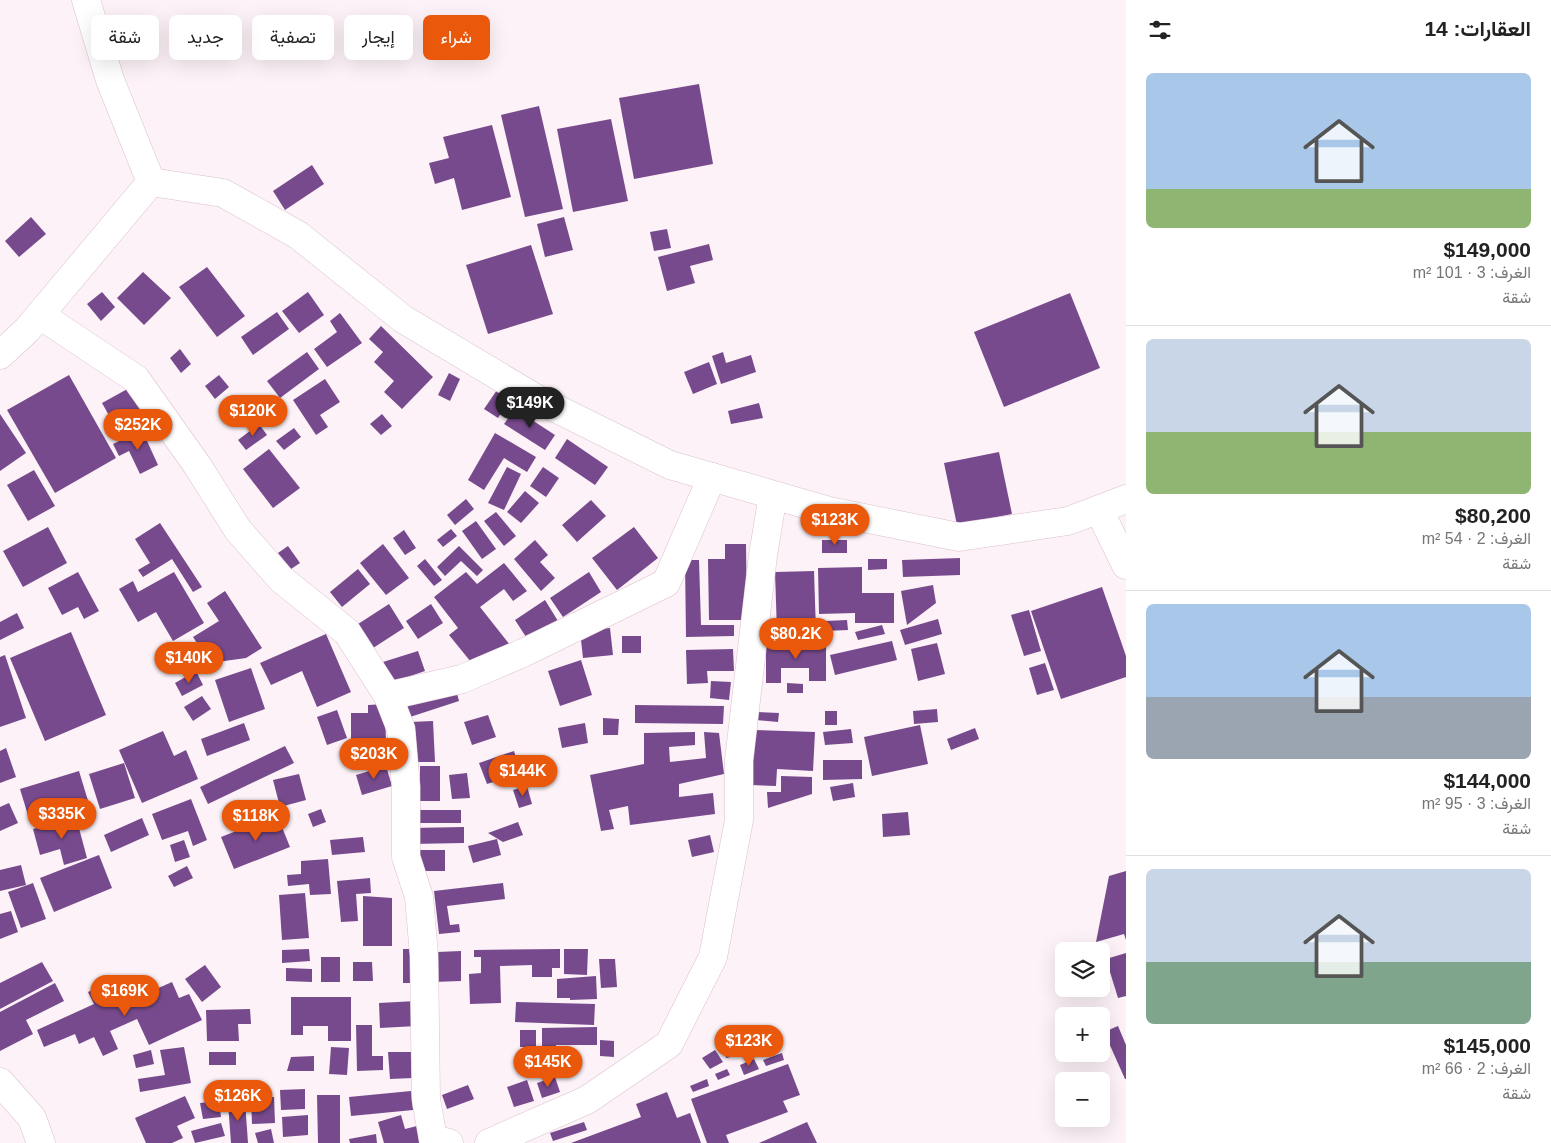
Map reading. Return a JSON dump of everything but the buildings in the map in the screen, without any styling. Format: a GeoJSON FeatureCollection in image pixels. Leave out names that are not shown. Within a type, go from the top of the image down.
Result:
{"type":"FeatureCollection","features":[{"type":"Feature","properties":{"kind":"street"},"geometry":{"type":"LineString","coordinates":[[86,0],[110,80],[151,182]]}},
{"type":"Feature","properties":{"kind":"street"},"geometry":{"type":"LineString","coordinates":[[0,355],[27,330],[151,182]]}},
{"type":"Feature","properties":{"kind":"street"},"geometry":{"type":"LineString","coordinates":[[151,182],[223,193],[298,235],[403,319],[537,400],[670,465],[829,511],[959,537],[1068,522],[1126,499]]}},
{"type":"Feature","properties":{"kind":"street"},"geometry":{"type":"LineString","coordinates":[[40,315],[136,379],[196,465],[238,530],[281,579],[348,632],[388,696],[400,729],[406,787],[406,857],[419,897],[424,955],[426,1099],[433,1138],[449,1143]]}},
{"type":"Feature","properties":{"kind":"street"},"geometry":{"type":"LineString","coordinates":[[388,696],[462,679],[523,653],[666,583],[712,477]]}},
{"type":"Feature","properties":{"kind":"street"},"geometry":{"type":"LineString","coordinates":[[489,1143],[587,1100],[669,1044],[713,957],[739,820],[739,760],[762,555],[773,495]]}},
{"type":"Feature","properties":{"kind":"street"},"geometry":{"type":"LineString","coordinates":[[1099,510],[1126,565]]}},
{"type":"Feature","properties":{"kind":"street"},"geometry":{"type":"LineString","coordinates":[[0,1082],[32,1118],[41,1143]]}}]}
